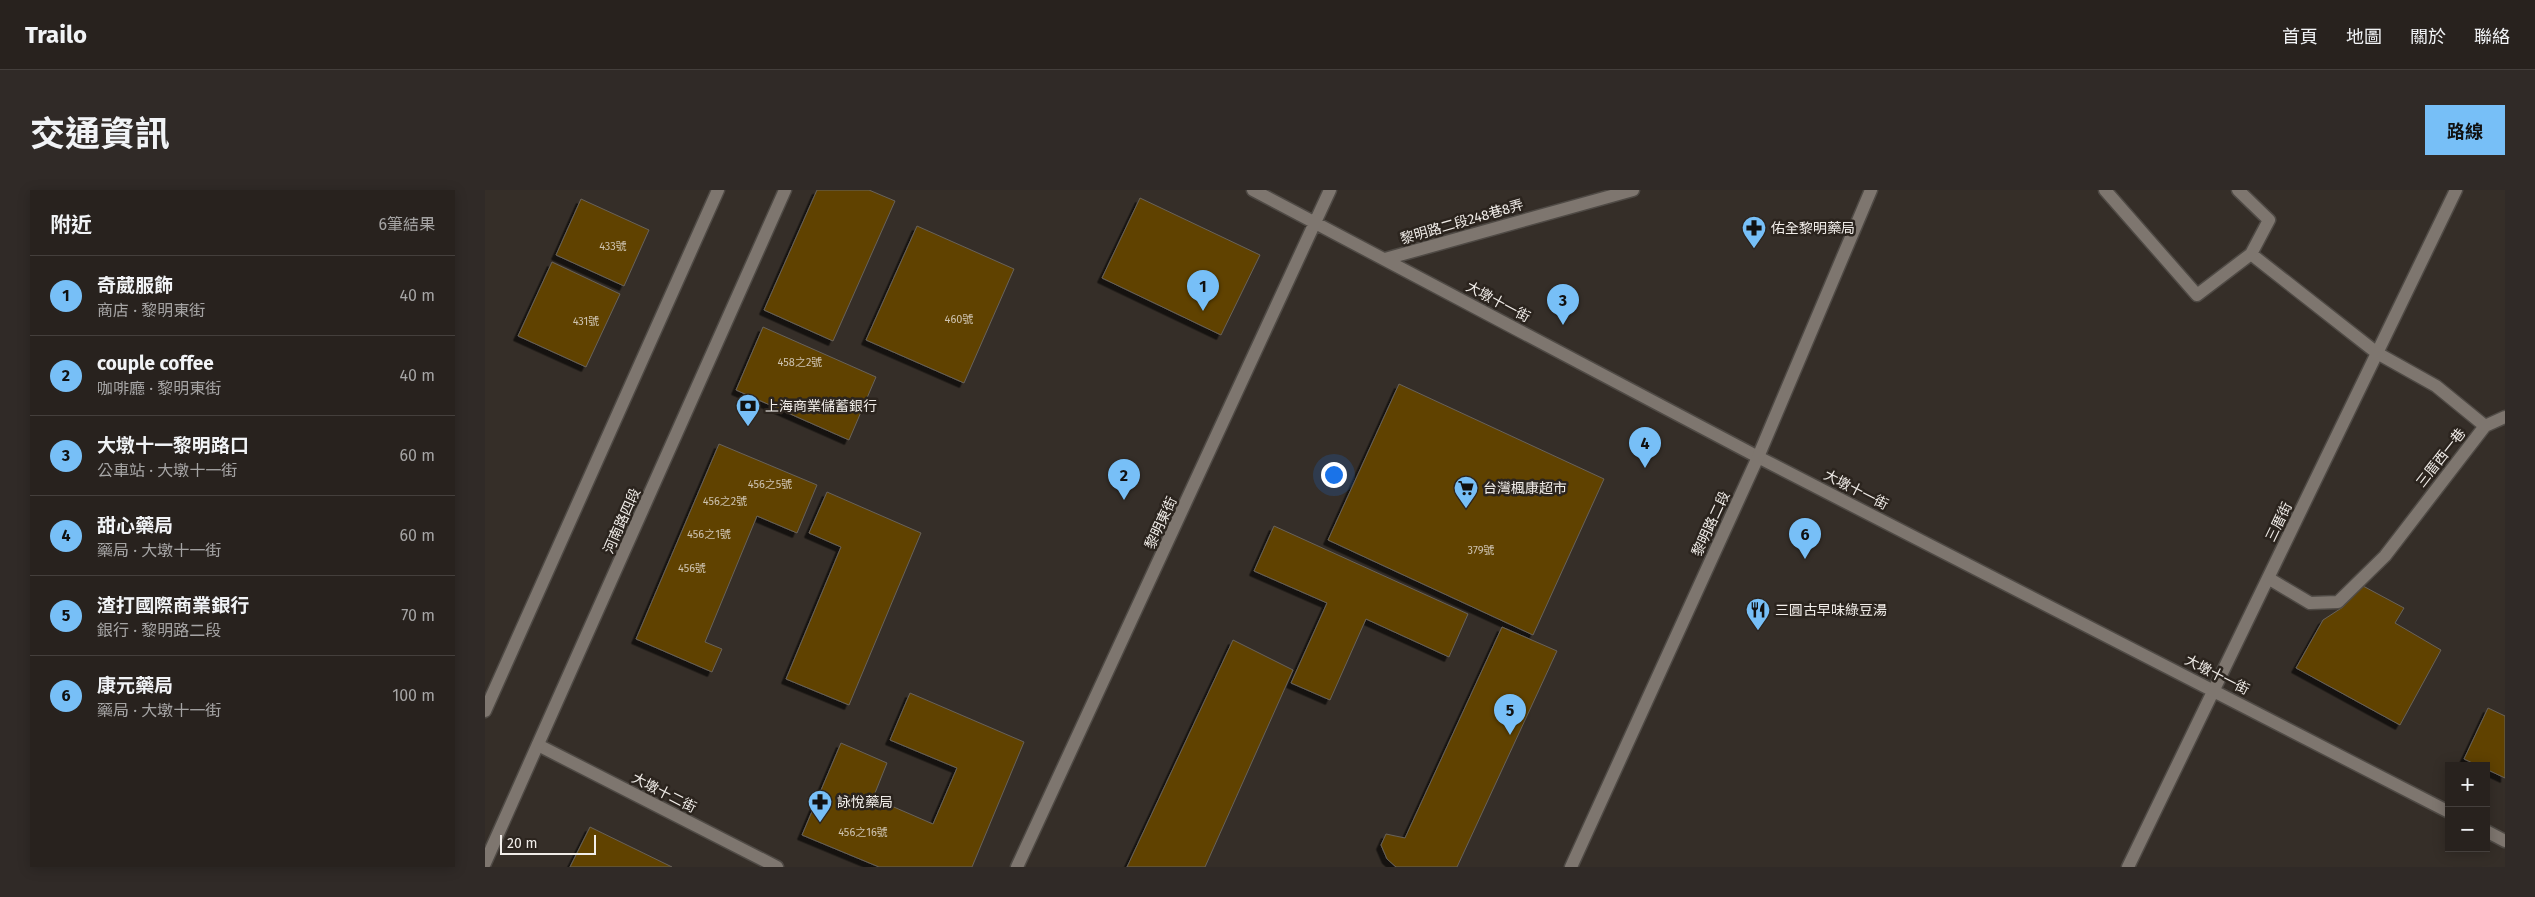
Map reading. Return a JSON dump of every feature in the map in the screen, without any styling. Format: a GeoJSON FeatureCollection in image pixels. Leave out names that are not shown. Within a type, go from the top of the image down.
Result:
{"type":"FeatureCollection","features":[{"type":"Feature","properties":{"kind":"street"},"geometry":{"type":"LineString","coordinates":[[486,705],[718,190]]}},
{"type":"Feature","properties":{"kind":"street","name":"河南路四段"},"geometry":{"type":"LineString","coordinates":[[485,863],[785,190]]}},
{"type":"Feature","properties":{"kind":"street","name":"大墩十一街"},"geometry":{"type":"LineString","coordinates":[[1253,190],[1758,457],[2445,810]]}},
{"type":"Feature","properties":{"kind":"street","name":"黎明東街"},"geometry":{"type":"LineString","coordinates":[[1017,867],[1330,190]]}},
{"type":"Feature","properties":{"kind":"street","name":"黎明路二段248巷8弄"},"geometry":{"type":"LineString","coordinates":[[1385,260],[1633,190]]}},
{"type":"Feature","properties":{"kind":"street","name":"黎明路二段"},"geometry":{"type":"LineString","coordinates":[[1571,867],[1758,457],[1871,190]]}},
{"type":"Feature","properties":{"kind":"street"},"geometry":{"type":"LineString","coordinates":[[2105,190],[2197,295],[2251,254],[2269,220],[2238,190]]}},
{"type":"Feature","properties":{"kind":"street","name":"三厝街"},"geometry":{"type":"LineString","coordinates":[[2128,867],[2456,190]]}},
{"type":"Feature","properties":{"kind":"street","name":"三厝西一巷"},"geometry":{"type":"LineString","coordinates":[[2251,254],[2377,352],[2436,386],[2485,426],[2385,556],[2338,602],[2310,603],[2268,578]]}},
{"type":"Feature","properties":{"kind":"street"},"geometry":{"type":"LineString","coordinates":[[2485,426],[2505,417]]}},
{"type":"Feature","properties":{"kind":"street","name":"大墩十二街"},"geometry":{"type":"LineString","coordinates":[[538,746],[777,867]]}},
{"type":"Feature","properties":{"kind":"street"},"geometry":{"type":"LineString","coordinates":[[2490,833],[2505,841]]}},
{"type":"Feature","properties":{"kind":"building"},"geometry":{"type":"Polygon","coordinates":[[[817,190],[869,190],[895,201],[833,341],[764,310],[817,190]]]}},
{"type":"Feature","properties":{"kind":"building"},"geometry":{"type":"Polygon","coordinates":[[[1140,198],[1260,255],[1221,335],[1102,278],[1140,198]]]}},
{"type":"Feature","properties":{"kind":"building"},"geometry":{"type":"Polygon","coordinates":[[[581,199],[649,230],[624,286],[556,255],[581,199]]]}},
{"type":"Feature","properties":{"kind":"building"},"geometry":{"type":"Polygon","coordinates":[[[917,226],[1014,269],[964,383],[866,340],[917,226]]]}},
{"type":"Feature","properties":{"kind":"building"},"geometry":{"type":"Polygon","coordinates":[[[552,262],[620,294],[586,367],[518,336],[552,262]]]}},
{"type":"Feature","properties":{"kind":"building"},"geometry":{"type":"Polygon","coordinates":[[[763,327],[876,377],[849,440],[736,390],[763,327]]]}},
{"type":"Feature","properties":{"kind":"building","name":"台灣楓康超市"},"geometry":{"type":"Polygon","coordinates":[[[1399,384],[1604,479],[1533,635],[1328,540],[1399,384]]]}},
{"type":"Feature","properties":{"kind":"building"},"geometry":{"type":"Polygon","coordinates":[[[719,444],[817,485],[797,533],[757,516],[705,642],[722,649],[712,672],[636,639],[719,444]]]}},
{"type":"Feature","properties":{"kind":"building"},"geometry":{"type":"Polygon","coordinates":[[[827,492],[921,533],[849,705],[786,679],[841,547],[809,533],[827,492]]]}},
{"type":"Feature","properties":{"kind":"building"},"geometry":{"type":"Polygon","coordinates":[[[1274,526],[1468,614],[1449,657],[1366,619],[1330,700],[1291,683],[1327,603],[1254,571],[1274,526]]]}},
{"type":"Feature","properties":{"kind":"building"},"geometry":{"type":"Polygon","coordinates":[[[2363,586],[2404,608],[2395,623],[2441,650],[2400,725],[2296,668],[2323,620],[2343,607],[2363,586]]]}},
{"type":"Feature","properties":{"kind":"building"},"geometry":{"type":"Polygon","coordinates":[[[1502,627],[1557,651],[1457,867],[1396,867],[1387,859],[1381,845],[1386,834],[1405,838],[1502,627]]]}},
{"type":"Feature","properties":{"kind":"building"},"geometry":{"type":"Polygon","coordinates":[[[1233,640],[1293,670],[1205,867],[1127,867],[1233,640]]]}},
{"type":"Feature","properties":{"kind":"building"},"geometry":{"type":"Polygon","coordinates":[[[910,693],[1024,742],[972,867],[879,867],[802,835],[841,743],[887,763],[873,798],[933,824],[957,768],[890,740],[910,693]]]}},
{"type":"Feature","properties":{"kind":"building"},"geometry":{"type":"Polygon","coordinates":[[[2488,708],[2505,716],[2505,778],[2490,771],[2490,762],[2470,762],[2464,759],[2488,708]]]}},
{"type":"Feature","properties":{"kind":"building"},"geometry":{"type":"Polygon","coordinates":[[[590,827],[672,867],[570,867],[590,827]]]}},
{"type":"Feature","properties":{"kind":"place","name":"佑全黎明藥局"},"geometry":{"type":"Point","coordinates":[1754,249]}},
{"type":"Feature","properties":{"kind":"place","name":"奇葳服飾"},"geometry":{"type":"Point","coordinates":[1203,311]}},
{"type":"Feature","properties":{"kind":"place","name":"大墩十一黎明路口"},"geometry":{"type":"Point","coordinates":[1563,325]}},
{"type":"Feature","properties":{"kind":"place","name":"上海商業儲蓄銀行"},"geometry":{"type":"Point","coordinates":[748,427]}},
{"type":"Feature","properties":{"kind":"place","name":"甜心藥局"},"geometry":{"type":"Point","coordinates":[1645,468]}},
{"type":"Feature","properties":{"kind":"place","name":"couple coffee"},"geometry":{"type":"Point","coordinates":[1124,500]}},
{"type":"Feature","properties":{"kind":"place","name":"台灣楓康超市"},"geometry":{"type":"Point","coordinates":[1466,509]}},
{"type":"Feature","properties":{"kind":"place","name":"康元藥局"},"geometry":{"type":"Point","coordinates":[1805,559]}},
{"type":"Feature","properties":{"kind":"place","name":"三圓古早味綠豆湯"},"geometry":{"type":"Point","coordinates":[1758,631]}},
{"type":"Feature","properties":{"kind":"place","name":"渣打國際商業銀行"},"geometry":{"type":"Point","coordinates":[1510,735]}},
{"type":"Feature","properties":{"kind":"place","name":"詠悅藥局"},"geometry":{"type":"Point","coordinates":[820,823]}}]}
